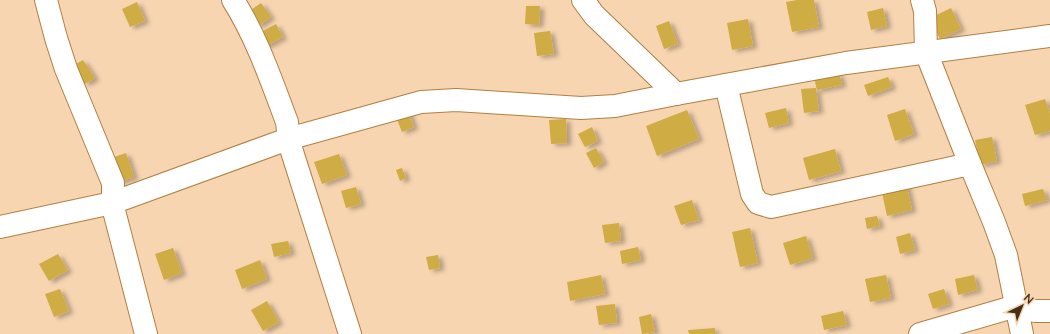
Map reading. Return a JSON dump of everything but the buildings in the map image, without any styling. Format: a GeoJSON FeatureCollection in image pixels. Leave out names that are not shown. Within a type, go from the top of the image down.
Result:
{"type":"FeatureCollection","features":[{"type":"Feature","properties":{"kind":"street"},"geometry":{"type":"LineString","coordinates":[[46,0],[66,69],[112,183],[112,203],[146,334]]}},
{"type":"Feature","properties":{"kind":"street"},"geometry":{"type":"LineString","coordinates":[[233,0],[253,35],[287,122],[288,139],[350,334]]}},
{"type":"Feature","properties":{"kind":"street"},"geometry":{"type":"LineString","coordinates":[[583,0],[594,15],[676,94]]}},
{"type":"Feature","properties":{"kind":"street"},"geometry":{"type":"LineString","coordinates":[[922,0],[925,12],[926,52],[1006,255],[1022,334]]}},
{"type":"Feature","properties":{"kind":"street"},"geometry":{"type":"LineString","coordinates":[[0,227],[112,203],[288,139],[421,102],[456,100],[581,108],[615,106],[846,63],[1050,36]]}},
{"type":"Feature","properties":{"kind":"street"},"geometry":{"type":"LineString","coordinates":[[726,85],[752,194],[758,203],[771,208],[970,164]]}},
{"type":"Feature","properties":{"kind":"street"},"geometry":{"type":"LineString","coordinates":[[920,334],[1016,306],[1035,311],[1050,311]]}}]}
